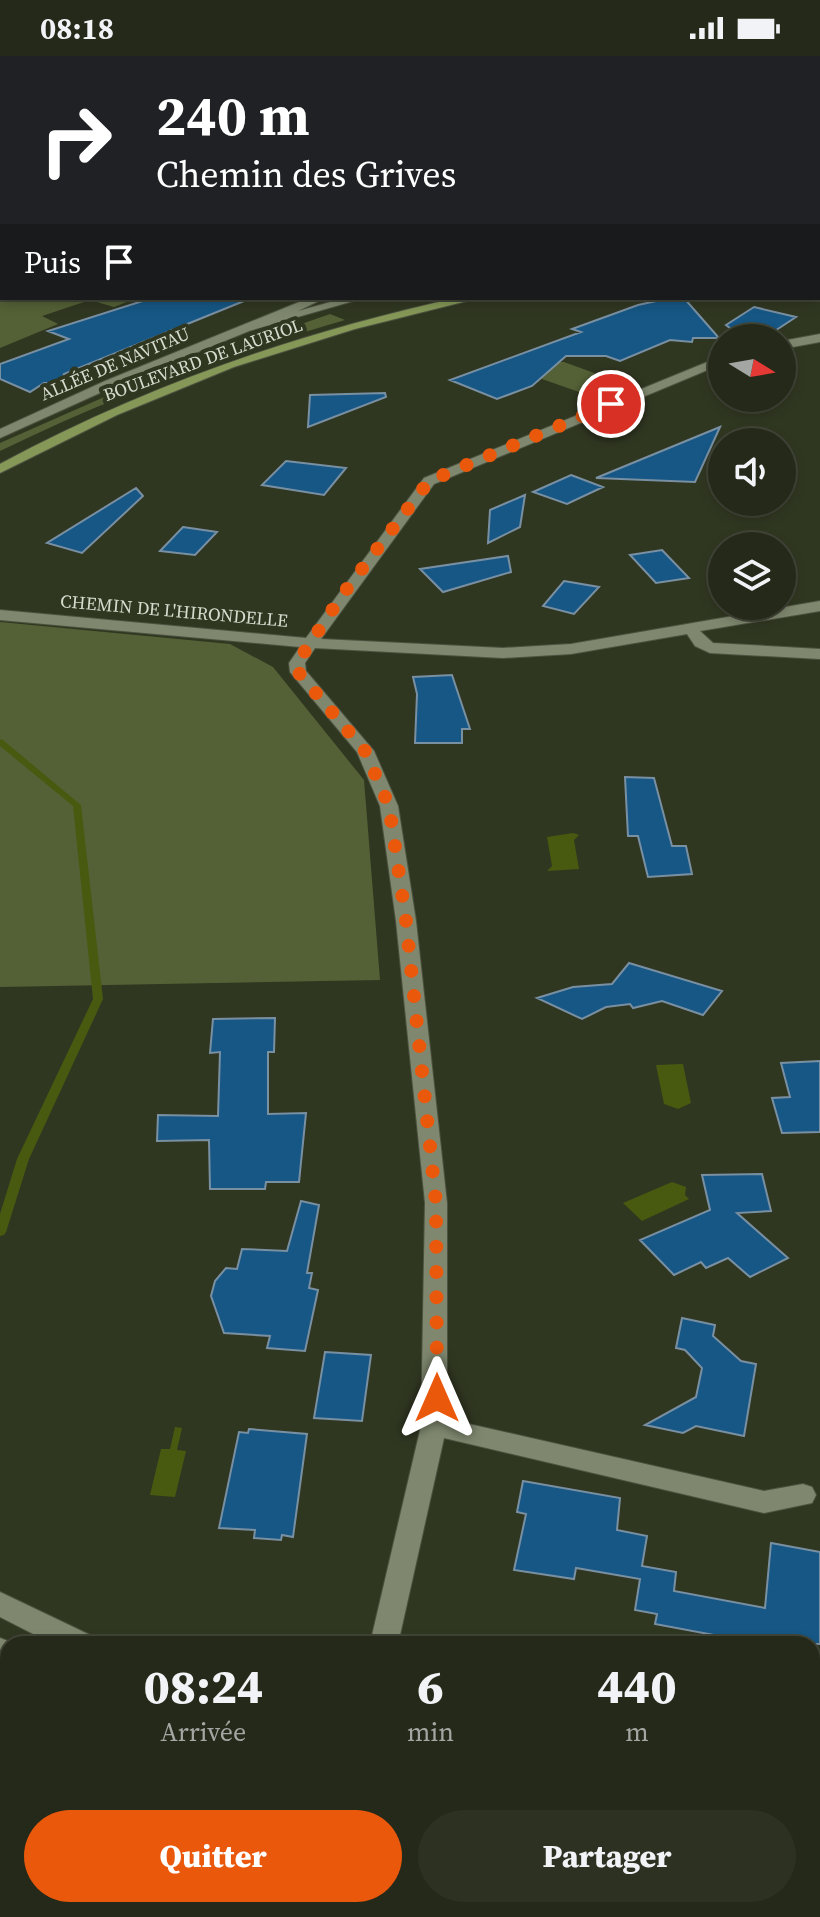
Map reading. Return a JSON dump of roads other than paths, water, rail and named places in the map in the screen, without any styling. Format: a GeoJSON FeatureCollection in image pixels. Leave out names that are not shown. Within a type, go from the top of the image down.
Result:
{"type":"FeatureCollection","features":[{"type":"Feature","properties":{"kind":"main road","name":"BOULEVARD DE LAURIOL"},"geometry":{"type":"LineString","coordinates":[[0,469],[104,415],[221,369],[312,339],[465,300]]}},
{"type":"Feature","properties":{"kind":"main road"},"geometry":{"type":"LineString","coordinates":[[0,480],[104,415]]}},
{"type":"Feature","properties":{"kind":"street","name":"ALLÉE DE NAVITAU"},"geometry":{"type":"LineString","coordinates":[[0,434],[109,384],[314,300]]}},
{"type":"Feature","properties":{"kind":"street","name":"ALLÉE DE NAVITAU"},"geometry":{"type":"LineString","coordinates":[[245,329],[351,300]]}},
{"type":"Feature","properties":{"kind":"street"},"geometry":{"type":"LineString","coordinates":[[796,342],[820,338]]}},
{"type":"Feature","properties":{"kind":"street"},"geometry":{"type":"LineString","coordinates":[[389,1636],[434,1426],[436,1203],[406,921],[389,806],[365,751],[298,672],[297,663],[429,481],[708,366]]}},
{"type":"Feature","properties":{"kind":"street","name":"CHEMIN DE L'HIRONDELLE"},"geometry":{"type":"LineString","coordinates":[[0,615],[310,643],[516,652],[571,649],[820,606]]}},
{"type":"Feature","properties":{"kind":"street"},"geometry":{"type":"LineString","coordinates":[[691,629],[701,643],[710,648],[820,654]]}},
{"type":"Feature","properties":{"kind":"street"},"geometry":{"type":"LineString","coordinates":[[434,1426],[764,1502],[803,1495]]}},
{"type":"Feature","properties":{"kind":"street"},"geometry":{"type":"LineString","coordinates":[[0,1604],[64,1636]]}},
{"type":"Feature","properties":{"kind":"waterway"},"geometry":{"type":"LineString","coordinates":[[0,742],[77,805],[98,999],[23,1159],[0,1232]]}}]}
